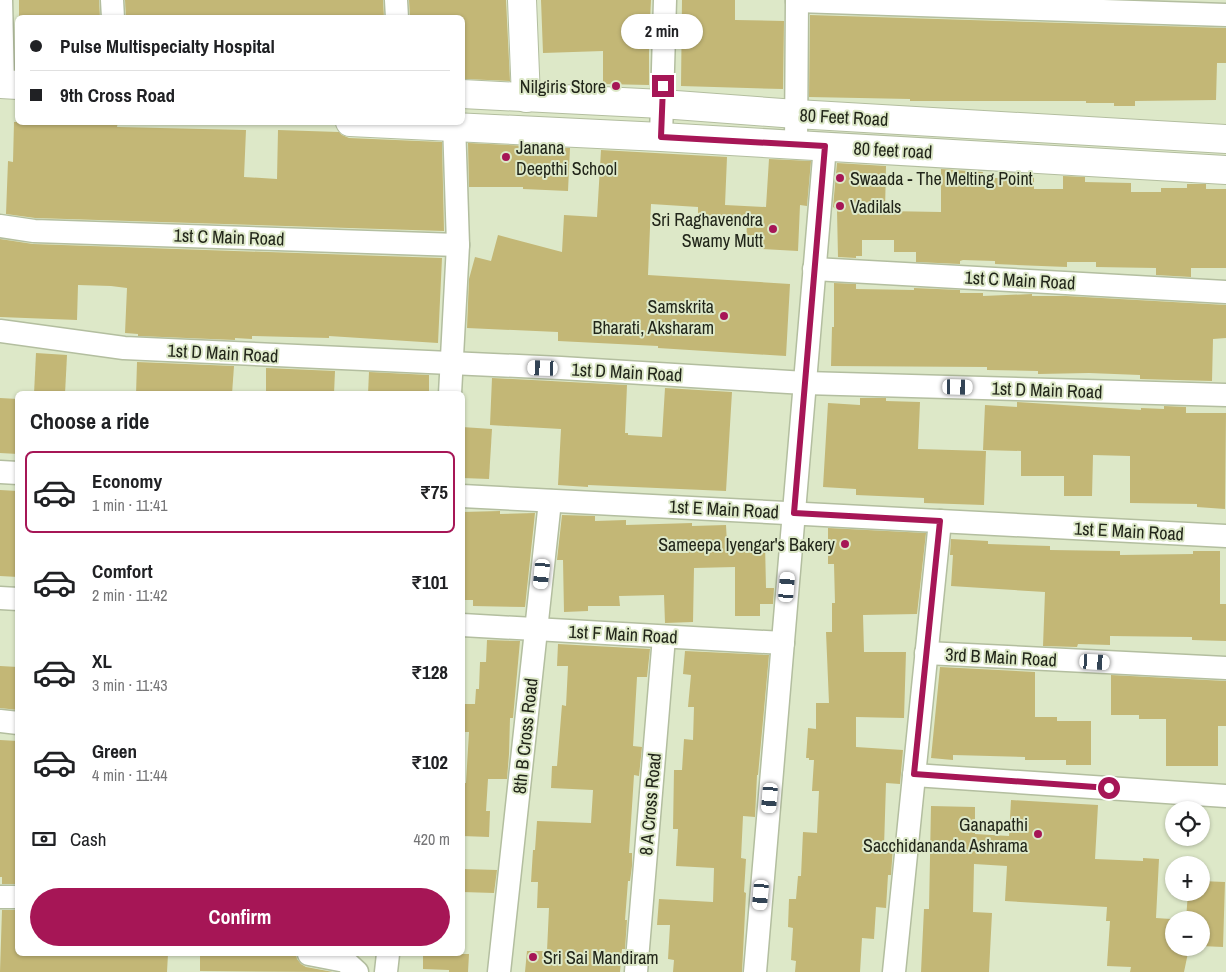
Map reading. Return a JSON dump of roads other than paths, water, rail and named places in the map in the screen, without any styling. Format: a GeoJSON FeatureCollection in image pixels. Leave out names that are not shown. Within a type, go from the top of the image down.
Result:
{"type":"FeatureCollection","features":[{"type":"Feature","properties":{"kind":"street"},"geometry":{"type":"LineString","coordinates":[[1,0],[7,84]]}},
{"type":"Feature","properties":{"kind":"street"},"geometry":{"type":"LineString","coordinates":[[112,0],[113,15]]}},
{"type":"Feature","properties":{"kind":"street"},"geometry":{"type":"LineString","coordinates":[[396,0],[397,15]]}},
{"type":"Feature","properties":{"kind":"street"},"geometry":{"type":"LineString","coordinates":[[522,0],[526,98]]}},
{"type":"Feature","properties":{"kind":"street"},"geometry":{"type":"LineString","coordinates":[[661,137],[665,0]]}},
{"type":"Feature","properties":{"kind":"street"},"geometry":{"type":"LineString","coordinates":[[796,145],[797,1],[1110,6],[1226,15]]}},
{"type":"Feature","properties":{"kind":"street","name":"80 Feet Road"},"geometry":{"type":"LineString","coordinates":[[465,94],[662,104],[796,114],[1226,139]]}},
{"type":"Feature","properties":{"kind":"street"},"geometry":{"type":"LineString","coordinates":[[450,391],[458,245],[454,125]]}},
{"type":"Feature","properties":{"kind":"street","name":"80 feet road"},"geometry":{"type":"LineString","coordinates":[[454,125],[1226,170]]}},
{"type":"Feature","properties":{"kind":"street"},"geometry":{"type":"LineString","coordinates":[[755,972],[825,146]]}},
{"type":"Feature","properties":{"kind":"street","name":"1st C Main Road"},"geometry":{"type":"LineString","coordinates":[[0,226],[34,230],[458,245]]}},
{"type":"Feature","properties":{"kind":"street","name":"1st C Main Road"},"geometry":{"type":"LineString","coordinates":[[814,269],[1226,292]]}},
{"type":"Feature","properties":{"kind":"street","name":"1st D Main Road"},"geometry":{"type":"LineString","coordinates":[[0,331],[124,348],[561,368],[805,383],[1226,394]]}},
{"type":"Feature","properties":{"kind":"street"},"geometry":{"type":"LineString","coordinates":[[0,472],[15,473]]}},
{"type":"Feature","properties":{"kind":"street","name":"1st E Main Road"},"geometry":{"type":"LineString","coordinates":[[465,496],[1226,536]]}},
{"type":"Feature","properties":{"kind":"street","name":"8th B Cross Road"},"geometry":{"type":"LineString","coordinates":[[499,972],[550,500]]}},
{"type":"Feature","properties":{"kind":"street"},"geometry":{"type":"LineString","coordinates":[[894,972],[940,521]]}},
{"type":"Feature","properties":{"kind":"street"},"geometry":{"type":"LineString","coordinates":[[0,598],[15,599]]}},
{"type":"Feature","properties":{"kind":"street","name":"1st F Main Road"},"geometry":{"type":"LineString","coordinates":[[465,625],[782,643]]}},
{"type":"Feature","properties":{"kind":"street","name":"8 A Cross Road"},"geometry":{"type":"LineString","coordinates":[[636,972],[664,637]]}},
{"type":"Feature","properties":{"kind":"street","name":"3rd B Main Road"},"geometry":{"type":"LineString","coordinates":[[926,653],[1226,668]]}},
{"type":"Feature","properties":{"kind":"street"},"geometry":{"type":"LineString","coordinates":[[0,721],[15,723]]}},
{"type":"Feature","properties":{"kind":"street"},"geometry":{"type":"LineString","coordinates":[[914,774],[1226,796]]}},
{"type":"Feature","properties":{"kind":"street"},"geometry":{"type":"LineString","coordinates":[[0,897],[15,897]]}},
{"type":"Feature","properties":{"kind":"street"},"geometry":{"type":"LineString","coordinates":[[319,956],[345,961],[357,972]]}},
{"type":"Feature","properties":{"kind":"street"},"geometry":{"type":"LineString","coordinates":[[386,972],[388,956]]}},
{"type":"Feature","properties":{"kind":"place","name":"Nilgiris Store"},"geometry":{"type":"Point","coordinates":[616,86]}},
{"type":"Feature","properties":{"kind":"place","name":"Janana Deepthi School"},"geometry":{"type":"Point","coordinates":[506,157]}},
{"type":"Feature","properties":{"kind":"place","name":"Swaada - The Melting Point"},"geometry":{"type":"Point","coordinates":[840,178]}},
{"type":"Feature","properties":{"kind":"place","name":"Vadilals"},"geometry":{"type":"Point","coordinates":[840,206]}},
{"type":"Feature","properties":{"kind":"place","name":"Sri Raghavendra Swamy Mutt"},"geometry":{"type":"Point","coordinates":[773,229]}},
{"type":"Feature","properties":{"kind":"place","name":"Samskrita Bharati, Aksharam"},"geometry":{"type":"Point","coordinates":[724,316]}},
{"type":"Feature","properties":{"kind":"place","name":"Sameepa Iyengar's Bakery"},"geometry":{"type":"Point","coordinates":[845,544]}},
{"type":"Feature","properties":{"kind":"place","name":"Ganapathi Sacchidananda Ashrama"},"geometry":{"type":"Point","coordinates":[1038,834]}},
{"type":"Feature","properties":{"kind":"place","name":"Sri Sai Mandiram"},"geometry":{"type":"Point","coordinates":[533,957]}}]}
